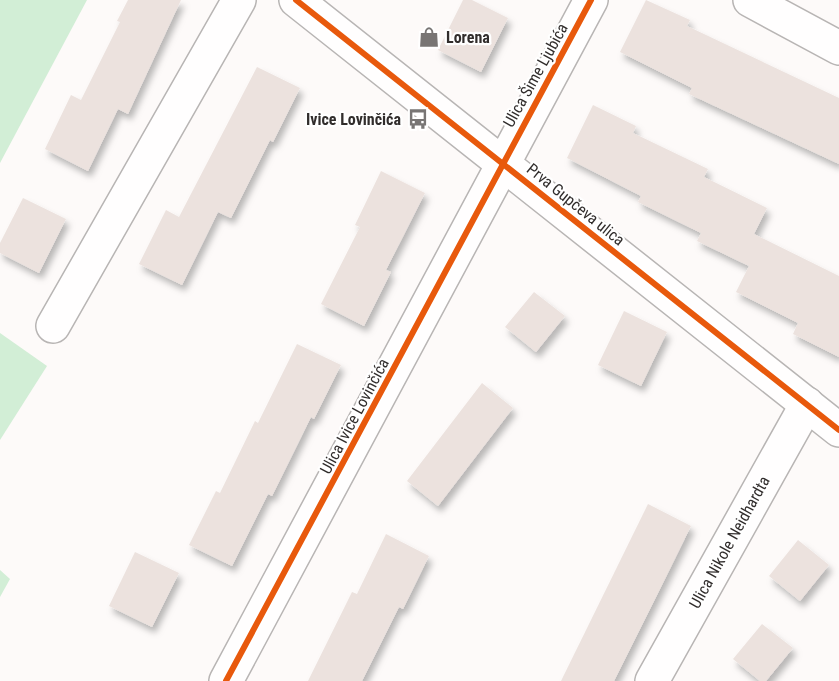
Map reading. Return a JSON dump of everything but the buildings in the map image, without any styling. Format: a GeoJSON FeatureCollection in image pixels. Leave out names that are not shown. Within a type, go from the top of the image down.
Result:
{"type":"FeatureCollection","features":[{"type":"Feature","properties":{"kind":"street"},"geometry":{"type":"LineString","coordinates":[[53,327],[238,0]]}},
{"type":"Feature","properties":{"kind":"street","name":"Prva Gupčeva ulica"},"geometry":{"type":"LineString","coordinates":[[296,0],[839,430]]}},
{"type":"Feature","properties":{"kind":"street","name":"Ulica Šime Ljubića"},"geometry":{"type":"LineString","coordinates":[[504,163],[520,128],[591,0]]}},
{"type":"Feature","properties":{"kind":"street"},"geometry":{"type":"LineString","coordinates":[[750,0],[839,48]]}},
{"type":"Feature","properties":{"kind":"street","name":"Ulica Ivice Lovinčića"},"geometry":{"type":"LineString","coordinates":[[226,681],[504,163]]}},
{"type":"Feature","properties":{"kind":"street","name":"Ulica Nikole Neidhardta"},"geometry":{"type":"LineString","coordinates":[[652,681],[807,404]]}},
{"type":"Feature","properties":{"kind":"green space"},"geometry":{"type":"Polygon","coordinates":[[[0,0],[87,0],[0,163],[0,0]]]}},
{"type":"Feature","properties":{"kind":"green space"},"geometry":{"type":"Polygon","coordinates":[[[0,333],[47,366],[0,440],[0,333]]]}},
{"type":"Feature","properties":{"kind":"green space"},"geometry":{"type":"Polygon","coordinates":[[[0,570],[10,579],[0,597],[0,570]]]}},
{"type":"Feature","properties":{"kind":"cycle path"},"geometry":{"type":"LineString","coordinates":[[296,0],[839,430]]}},
{"type":"Feature","properties":{"kind":"cycle path"},"geometry":{"type":"LineString","coordinates":[[226,681],[591,0]]}},
{"type":"Feature","properties":{"kind":"place","name":"Lorena"},"geometry":{"type":"Point","coordinates":[429,37]}},
{"type":"Feature","properties":{"kind":"place","name":"Ivice Lovinčića"},"geometry":{"type":"Point","coordinates":[418,119]}}]}
